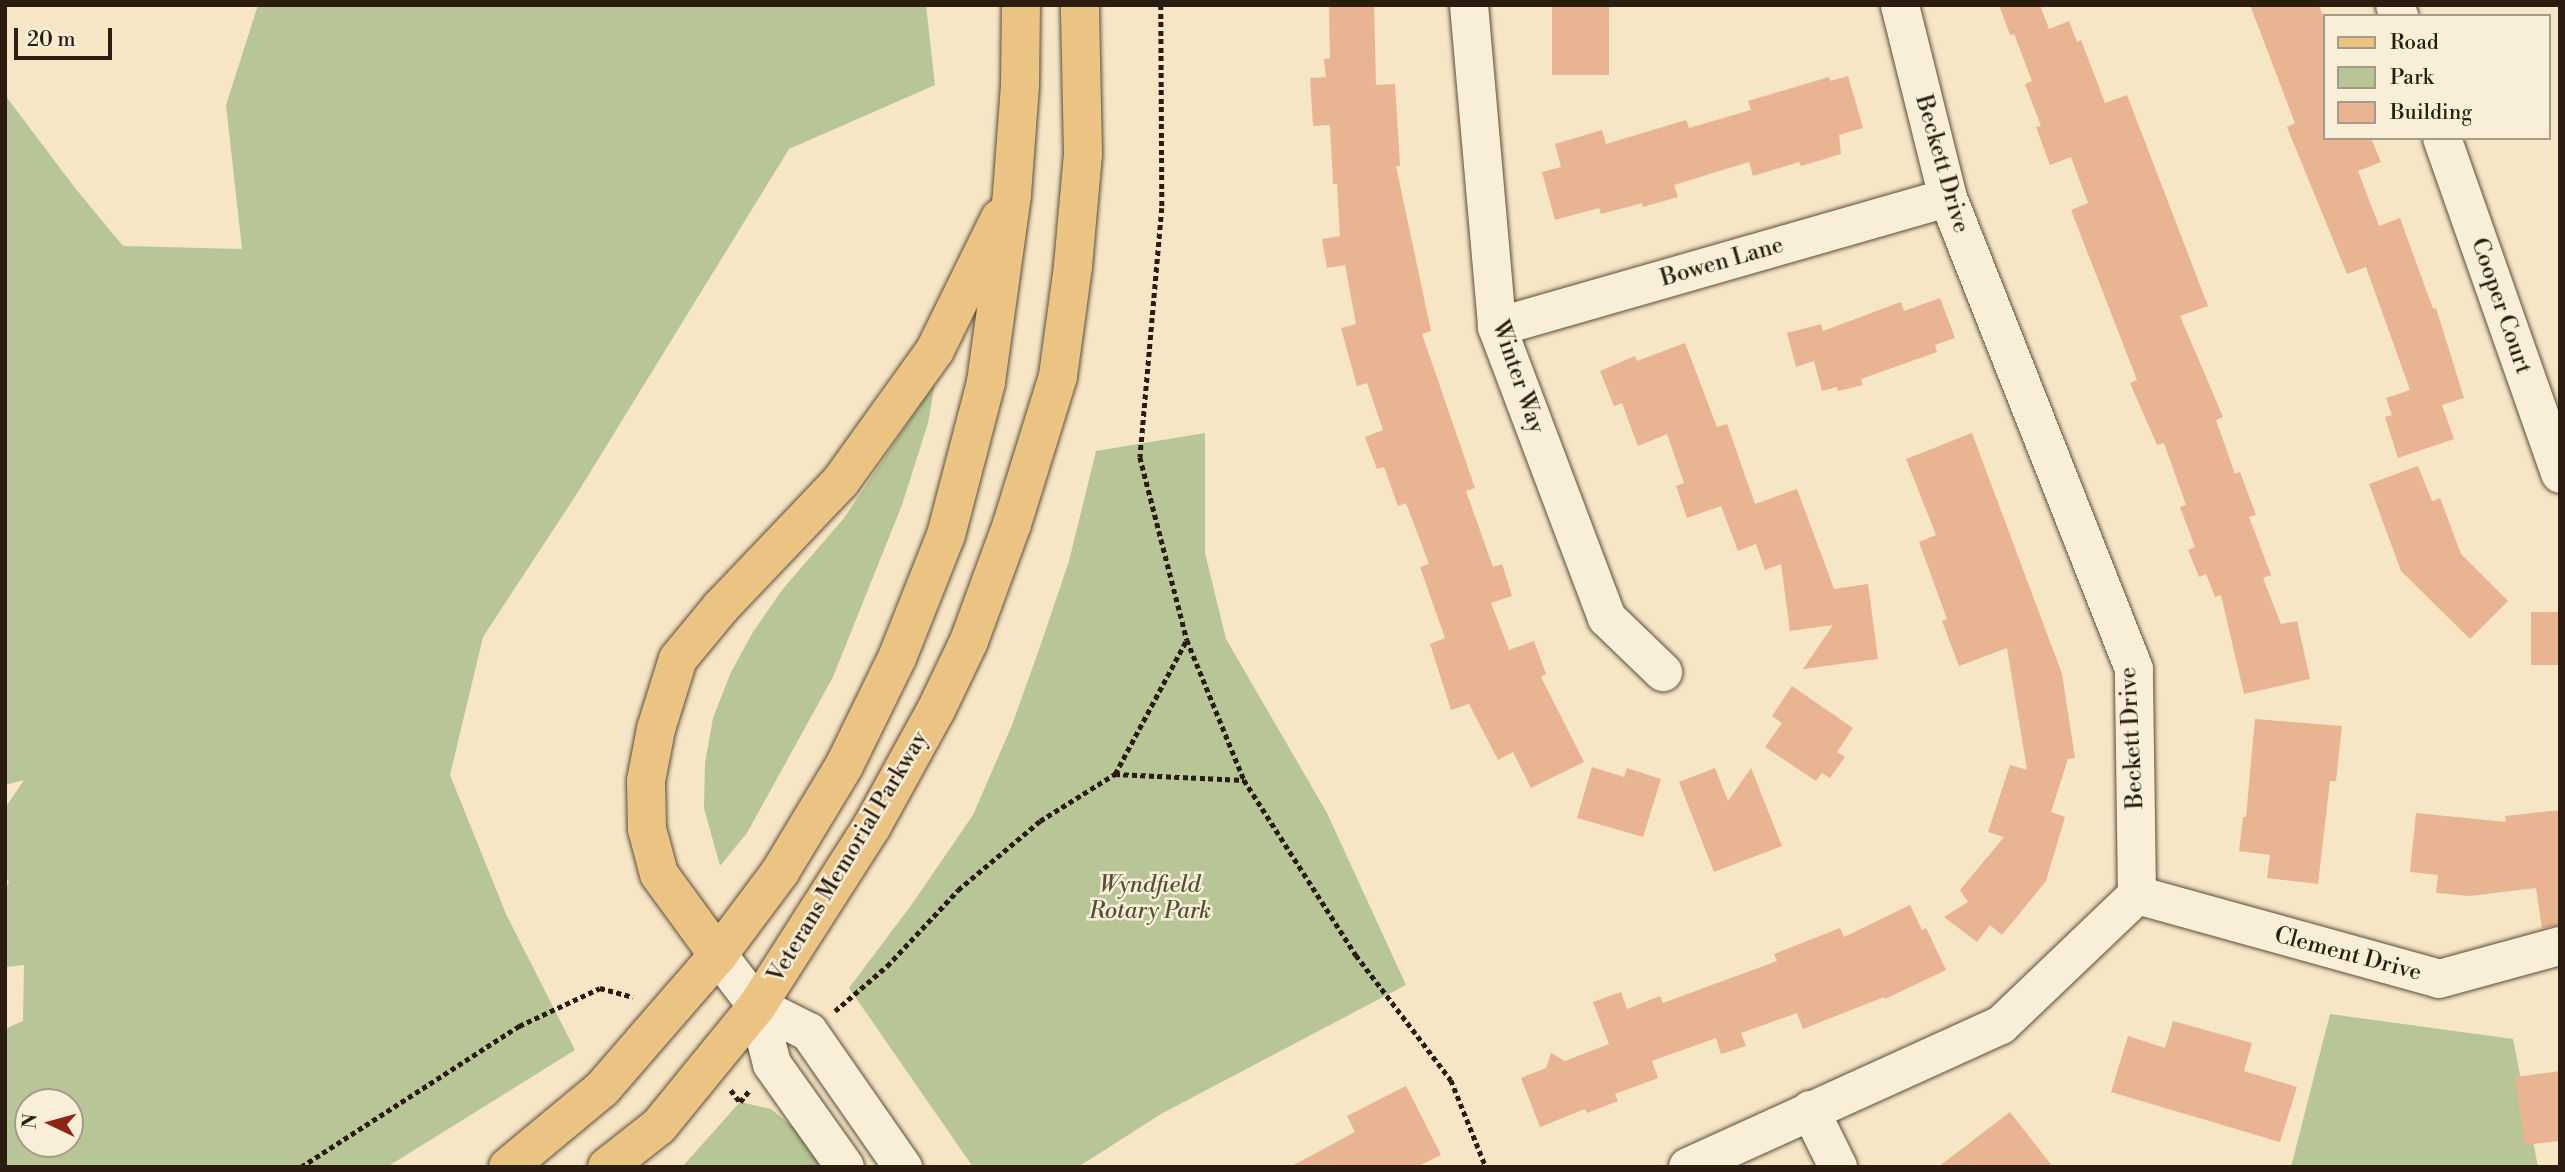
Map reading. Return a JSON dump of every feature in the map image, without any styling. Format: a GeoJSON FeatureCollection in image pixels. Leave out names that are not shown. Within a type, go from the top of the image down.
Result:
{"type":"FeatureCollection","features":[{"type":"Feature","properties":{"kind":"main road"},"geometry":{"type":"LineString","coordinates":[[508,1167],[602,1089],[718,955],[780,872],[844,766],[897,658],[946,535],[986,382],[1012,194],[1020,86],[1021,5]]}},
{"type":"Feature","properties":{"kind":"main road","name":"Veterans Memorial Parkway"},"geometry":{"type":"LineString","coordinates":[[607,1167],[659,1126],[757,1006],[871,828],[936,710],[969,641],[1012,524],[1058,376],[1073,266],[1083,155],[1080,5]]}},
{"type":"Feature","properties":{"kind":"main road"},"geometry":{"type":"LineString","coordinates":[[718,955],[659,874],[647,829],[646,780],[656,729],[678,659],[721,607],[841,481],[935,350],[1012,194]]}},
{"type":"Feature","properties":{"kind":"street","name":"Winter Way"},"geometry":{"type":"LineString","coordinates":[[1468,5],[1497,327],[1607,618],[1662,672]]}},
{"type":"Feature","properties":{"kind":"street","name":"Beckett Drive"},"geometry":{"type":"LineString","coordinates":[[1900,5],[1948,198],[2134,669],[2137,895]]}},
{"type":"Feature","properties":{"kind":"street","name":"Cooper Court"},"geometry":{"type":"LineString","coordinates":[[2443,140],[2560,474]]}},
{"type":"Feature","properties":{"kind":"street","name":"Bowen Lane"},"geometry":{"type":"LineString","coordinates":[[1497,327],[1948,198]]}},
{"type":"Feature","properties":{"kind":"street"},"geometry":{"type":"LineString","coordinates":[[1688,1167],[2001,1025],[2137,895]]}},
{"type":"Feature","properties":{"kind":"street","name":"Clement Drive"},"geometry":{"type":"LineString","coordinates":[[2137,895],[2439,979],[2560,946]]}},
{"type":"Feature","properties":{"kind":"street"},"geometry":{"type":"LineString","coordinates":[[718,955],[757,1006],[772,1064],[845,1167]]}},
{"type":"Feature","properties":{"kind":"street"},"geometry":{"type":"LineString","coordinates":[[757,1006],[809,1032],[903,1167]]}},
{"type":"Feature","properties":{"kind":"street"},"geometry":{"type":"LineString","coordinates":[[1811,1110],[1838,1167]]}},
{"type":"Feature","properties":{"kind":"path"},"geometry":{"type":"LineString","coordinates":[[1161,5],[1162,208],[1140,457],[1187,640],[1244,780],[1356,955],[1451,1080],[1486,1167]]}},
{"type":"Feature","properties":{"kind":"path"},"geometry":{"type":"LineString","coordinates":[[809,1032],[887,966],[958,890],[1030,830],[1115,774],[1187,640]]}},
{"type":"Feature","properties":{"kind":"path"},"geometry":{"type":"LineString","coordinates":[[1115,774],[1244,780]]}},
{"type":"Feature","properties":{"kind":"path"},"geometry":{"type":"LineString","coordinates":[[301,1167],[519,1026],[600,988],[671,1007]]}},
{"type":"Feature","properties":{"kind":"path"},"geometry":{"type":"LineString","coordinates":[[711,1062],[740,1102],[772,1064]]}},
{"type":"Feature","properties":{"kind":"green space"},"geometry":{"type":"Polygon","coordinates":[[[258,5],[926,5],[935,85],[789,149],[578,492],[483,637],[450,775],[506,914],[575,1050],[387,1167],[5,1167],[5,1029],[23,1021],[24,965],[5,967],[5,887],[9,883],[5,875],[5,808],[24,780],[5,785],[5,95],[75,188],[123,246],[242,249],[226,105],[258,5]]]}},
{"type":"Feature","properties":{"kind":"green space"},"geometry":{"type":"Polygon","coordinates":[[[935,383],[928,423],[902,505],[833,677],[747,833],[720,866],[704,808],[705,763],[713,718],[731,672],[753,632],[782,590],[844,518],[935,383]]]}},
{"type":"Feature","properties":{"kind":"green space","name":"Wyndfield Rotary Park"},"geometry":{"type":"Polygon","coordinates":[[[1205,433],[1205,553],[1226,639],[1327,813],[1406,985],[1161,1114],[1078,1167],[973,1167],[849,988],[912,904],[973,815],[1012,725],[1043,638],[1069,561],[1096,451],[1205,433]]]}},
{"type":"Feature","properties":{"kind":"green space"},"geometry":{"type":"Polygon","coordinates":[[[2330,1014],[2513,1039],[2538,1167],[2291,1167],[2330,1014]]]}},
{"type":"Feature","properties":{"kind":"green space"},"geometry":{"type":"Polygon","coordinates":[[[740,1102],[771,1109],[800,1133],[825,1167],[682,1167],[740,1102]]]}},
{"type":"Feature","properties":{"kind":"building"},"geometry":{"type":"Polygon","coordinates":[[[1329,5],[1374,5],[1376,85],[1395,84],[1400,166],[1396,166],[1431,331],[1422,334],[1475,488],[1466,491],[1493,567],[1502,564],[1512,596],[1491,603],[1509,650],[1534,641],[1546,674],[1541,677],[1584,762],[1531,788],[1513,752],[1498,760],[1469,704],[1451,710],[1430,644],[1445,638],[1420,567],[1429,564],[1406,503],[1398,506],[1384,467],[1377,469],[1365,437],[1383,430],[1367,383],[1357,386],[1341,328],[1356,324],[1345,265],[1327,268],[1322,239],[1340,236],[1337,184],[1333,184],[1330,125],[1313,126],[1310,78],[1326,77],[1324,59],[1330,58],[1329,5]]]}},
{"type":"Feature","properties":{"kind":"building"},"geometry":{"type":"Polygon","coordinates":[[[1552,5],[1609,5],[1609,75],[1552,75],[1552,5]]]}},
{"type":"Feature","properties":{"kind":"building"},"geometry":{"type":"Polygon","coordinates":[[[1999,5],[2040,5],[2049,29],[2069,21],[2077,42],[2081,40],[2105,103],[2127,95],[2208,306],[2180,316],[2223,417],[2216,420],[2235,474],[2240,472],[2256,515],[2249,517],[2271,575],[2263,578],[2281,624],[2297,621],[2310,679],[2244,694],[2221,595],[2215,597],[2206,574],[2199,577],[2188,550],[2195,547],[2180,507],[2186,505],[2164,443],[2157,445],[2130,383],[2137,380],[2071,210],[2088,203],[2071,157],[2050,165],[2036,127],[2041,126],[2025,84],[2032,81],[2014,34],[2010,35],[1999,5]]]}},
{"type":"Feature","properties":{"kind":"building"},"geometry":{"type":"Polygon","coordinates":[[[2250,5],[2319,5],[2324,19],[2324,140],[2372,140],[2381,162],[2358,171],[2379,226],[2400,218],[2433,309],[2436,308],[2464,398],[2442,405],[2454,439],[2398,458],[2385,417],[2392,415],[2386,398],[2410,390],[2366,267],[2347,274],[2287,127],[2295,123],[2250,5]]]}},
{"type":"Feature","properties":{"kind":"building"},"geometry":{"type":"Polygon","coordinates":[[[1848,76],[1863,128],[1839,135],[1841,154],[1801,166],[1799,162],[1753,176],[1749,162],[1674,185],[1678,197],[1643,207],[1642,203],[1601,214],[1599,208],[1555,220],[1542,172],[1561,167],[1555,144],[1602,130],[1606,144],[1686,120],[1689,128],[1751,110],[1748,101],[1829,77],[1831,81],[1848,76]]]}},
{"type":"Feature","properties":{"kind":"building"},"geometry":{"type":"Polygon","coordinates":[[[1940,298],[1955,338],[1935,345],[1937,352],[1861,379],[1863,385],[1838,391],[1837,387],[1822,391],[1814,361],[1796,367],[1787,333],[1821,324],[1823,331],[1901,302],[1904,311],[1940,298]]]}},
{"type":"Feature","properties":{"kind":"building"},"geometry":{"type":"Polygon","coordinates":[[[1685,343],[1717,427],[1727,424],[1755,504],[1797,489],[1834,589],[1868,584],[1878,659],[1803,669],[1833,625],[1790,631],[1781,564],[1765,570],[1756,544],[1738,551],[1721,506],[1687,518],[1676,486],[1684,483],[1667,434],[1638,446],[1622,403],[1614,406],[1600,371],[1635,356],[1637,361],[1685,343]]]}},
{"type":"Feature","properties":{"kind":"building"},"geometry":{"type":"Polygon","coordinates":[[[1972,433],[2062,674],[2075,758],[2068,759],[2051,812],[2065,817],[2046,881],[2002,935],[1990,925],[1977,942],[1944,917],[1968,902],[1960,890],[2004,837],[1988,832],[2010,765],[2027,770],[2007,648],[1959,666],[1942,621],[1947,619],[1919,542],[1936,535],[1906,459],[1972,433]]]}},
{"type":"Feature","properties":{"kind":"building"},"geometry":{"type":"Polygon","coordinates":[[[2418,466],[2432,501],[2440,498],[2461,554],[2508,601],[2470,639],[2401,571],[2369,484],[2418,466]]]}},
{"type":"Feature","properties":{"kind":"building"},"geometry":{"type":"Polygon","coordinates":[[[2531,612],[2560,612],[2560,665],[2531,665],[2531,612]]]}},
{"type":"Feature","properties":{"kind":"building"},"geometry":{"type":"Polygon","coordinates":[[[1792,686],[1853,728],[1837,752],[1845,757],[1830,778],[1822,773],[1816,781],[1765,747],[1782,723],[1772,716],[1792,686]]]}},
{"type":"Feature","properties":{"kind":"building"},"geometry":{"type":"Polygon","coordinates":[[[2255,719],[2342,726],[2336,781],[2330,781],[2318,884],[2267,878],[2270,855],[2239,851],[2243,817],[2246,817],[2255,719]]]}},
{"type":"Feature","properties":{"kind":"building"},"geometry":{"type":"Polygon","coordinates":[[[1592,767],[1624,777],[1627,768],[1661,779],[1643,837],[1577,818],[1592,767]]]}},
{"type":"Feature","properties":{"kind":"building"},"geometry":{"type":"Polygon","coordinates":[[[1715,768],[1728,801],[1751,768],[1782,846],[1714,872],[1679,782],[1715,768]]]}},
{"type":"Feature","properties":{"kind":"building"},"geometry":{"type":"Polygon","coordinates":[[[2560,810],[2560,925],[2542,928],[2536,888],[2470,896],[2436,893],[2438,875],[2410,872],[2416,813],[2506,822],[2505,816],[2560,810]]]}},
{"type":"Feature","properties":{"kind":"building"},"geometry":{"type":"Polygon","coordinates":[[[1910,905],[1922,930],[1926,928],[1946,970],[1885,999],[1884,997],[1803,1029],[1797,1013],[1741,1033],[1746,1046],[1721,1054],[1716,1038],[1652,1061],[1658,1078],[1615,1094],[1618,1101],[1587,1113],[1585,1109],[1540,1127],[1521,1078],[1546,1068],[1551,1053],[1565,1061],[1609,1044],[1593,1002],[1621,992],[1627,1009],[1660,996],[1663,1003],[1777,961],[1774,954],[1840,928],[1844,937],[1910,905]]]}},
{"type":"Feature","properties":{"kind":"building"},"geometry":{"type":"Polygon","coordinates":[[[2173,1021],[2252,1043],[2244,1071],[2297,1087],[2280,1142],[2111,1092],[2128,1036],[2165,1048],[2173,1021]]]}},
{"type":"Feature","properties":{"kind":"building"},"geometry":{"type":"Polygon","coordinates":[[[2560,1071],[2560,1141],[2525,1145],[2515,1077],[2560,1071]]]}},
{"type":"Feature","properties":{"kind":"building"},"geometry":{"type":"Polygon","coordinates":[[[1406,1086],[1441,1155],[1417,1167],[1290,1167],[1355,1132],[1347,1116],[1406,1086]]]}},
{"type":"Feature","properties":{"kind":"building"},"geometry":{"type":"Polygon","coordinates":[[[2010,1112],[2053,1167],[1938,1167],[2010,1112]]]}}]}
